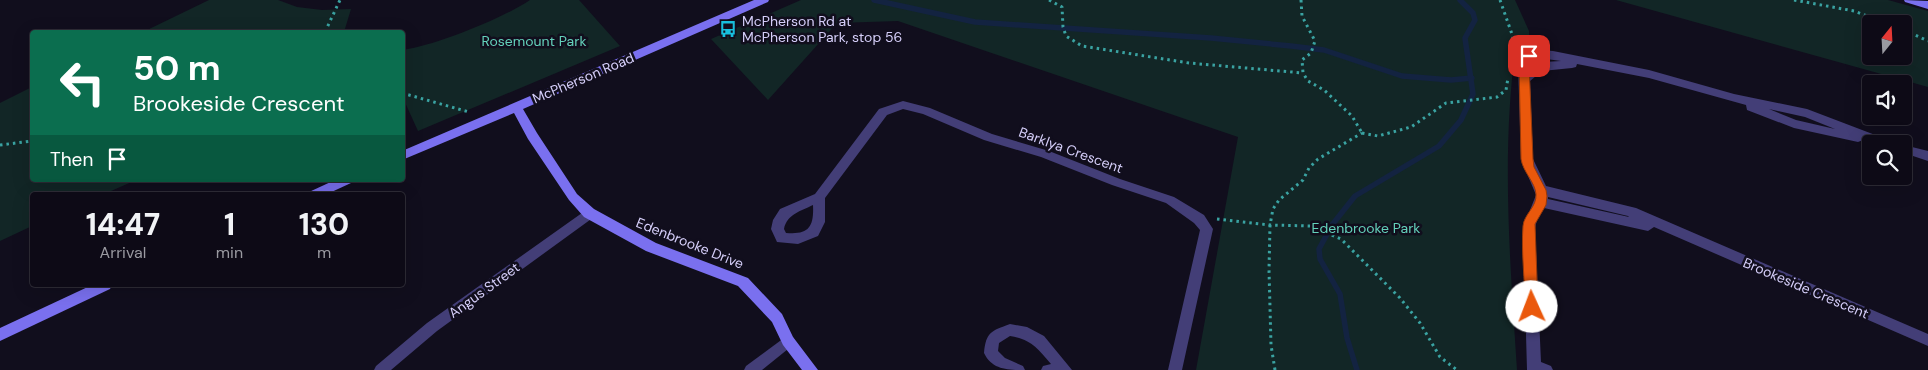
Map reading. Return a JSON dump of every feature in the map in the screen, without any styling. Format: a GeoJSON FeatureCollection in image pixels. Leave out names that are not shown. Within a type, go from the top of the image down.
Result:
{"type":"FeatureCollection","features":[{"type":"Feature","properties":{"kind":"street","name":"McPherson Road"},"geometry":{"type":"LineString","coordinates":[[405,155],[764,0]]}},
{"type":"Feature","properties":{"kind":"street"},"geometry":{"type":"LineString","coordinates":[[1909,0],[1928,5]]}},
{"type":"Feature","properties":{"kind":"street"},"geometry":{"type":"LineString","coordinates":[[1538,369],[1529,224],[1541,196],[1530,172],[1527,159],[1524,82],[1530,72],[1542,66],[1577,64],[1604,66],[1659,77],[1725,96],[1787,122],[1862,138]]}},
{"type":"Feature","properties":{"kind":"street","name":"Barklya Crescent"},"geometry":{"type":"LineString","coordinates":[[819,198],[883,112],[903,105],[926,111],[988,137],[1045,154],[1116,182],[1170,200],[1199,218]]}},
{"type":"Feature","properties":{"kind":"street","name":"Edenbrooke Drive"},"geometry":{"type":"LineString","coordinates":[[516,106],[532,136],[573,197],[590,213],[652,247],[743,282],[777,318],[788,341],[811,370]]}},
{"type":"Feature","properties":{"kind":"street"},"geometry":{"type":"LineString","coordinates":[[1912,151],[1928,156]]}},
{"type":"Feature","properties":{"kind":"street"},"geometry":{"type":"LineString","coordinates":[[320,192],[342,182]]}},
{"type":"Feature","properties":{"kind":"street","name":"Brookeside Crescent"},"geometry":{"type":"LineString","coordinates":[[1541,196],[1684,236],[1928,340]]}},
{"type":"Feature","properties":{"kind":"street","name":"Angus Street"},"geometry":{"type":"LineString","coordinates":[[381,370],[432,326],[590,213]]}},
{"type":"Feature","properties":{"kind":"street"},"geometry":{"type":"LineString","coordinates":[[1175,370],[1207,229],[1199,218]]}},
{"type":"Feature","properties":{"kind":"street"},"geometry":{"type":"LineString","coordinates":[[0,335],[101,287]]}},
{"type":"Feature","properties":{"kind":"street"},"geometry":{"type":"LineString","coordinates":[[1018,370],[1000,362],[991,353],[992,340],[1010,330],[1027,334],[1040,340],[1065,370]]}},
{"type":"Feature","properties":{"kind":"street"},"geometry":{"type":"LineString","coordinates":[[751,370],[788,341]]}},
{"type":"Feature","properties":{"kind":"path"},"geometry":{"type":"LineString","coordinates":[[326,30],[340,0]]}},
{"type":"Feature","properties":{"kind":"path"},"geometry":{"type":"LineString","coordinates":[[1049,0],[1062,7],[1064,36],[1068,41],[1082,46],[1189,63],[1303,73]]}},
{"type":"Feature","properties":{"kind":"path"},"geometry":{"type":"LineString","coordinates":[[1301,0],[1300,7],[1305,25],[1315,41],[1311,53],[1302,60],[1303,73],[1308,81],[1324,90],[1352,116],[1362,133]]}},
{"type":"Feature","properties":{"kind":"path"},"geometry":{"type":"LineString","coordinates":[[1500,0],[1514,37],[1510,64]]}},
{"type":"Feature","properties":{"kind":"path"},"geometry":{"type":"LineString","coordinates":[[1794,0],[1831,6],[1866,15]]}},
{"type":"Feature","properties":{"kind":"path"},"geometry":{"type":"LineString","coordinates":[[1912,34],[1928,41]]}},
{"type":"Feature","properties":{"kind":"path"},"geometry":{"type":"LineString","coordinates":[[1275,370],[1271,344],[1270,224],[1273,209],[1279,200],[1303,180],[1309,168],[1318,159],[1362,133],[1378,136],[1411,127],[1446,103],[1497,97],[1506,90],[1508,72]]}},
{"type":"Feature","properties":{"kind":"path"},"geometry":{"type":"LineString","coordinates":[[405,92],[469,112]]}},
{"type":"Feature","properties":{"kind":"path"},"geometry":{"type":"LineString","coordinates":[[0,145],[30,141]]}},
{"type":"Feature","properties":{"kind":"path"},"geometry":{"type":"LineString","coordinates":[[1199,218],[1310,226],[1341,239],[1400,298],[1420,324],[1440,357],[1456,370]]}},
{"type":"Feature","properties":{"kind":"green space"},"geometry":{"type":"Polygon","coordinates":[[[209,0],[278,0],[297,7],[322,10],[351,9],[345,30],[147,30],[209,0]]]}},
{"type":"Feature","properties":{"kind":"green space","name":"Rosemount Park"},"geometry":{"type":"Polygon","coordinates":[[[530,0],[579,0],[620,46],[418,131],[405,102],[405,50],[432,43],[468,30],[530,0]]]}},
{"type":"Feature","properties":{"kind":"green space","name":"Edenbrooke Park"},"geometry":{"type":"Polygon","coordinates":[[[801,0],[1515,0],[1529,31],[1529,41],[1516,44],[1509,126],[1508,207],[1517,370],[1196,370],[1238,137],[898,21],[837,23],[768,100],[711,39],[801,0]]]}},
{"type":"Feature","properties":{"kind":"green space"},"geometry":{"type":"Polygon","coordinates":[[[1616,0],[1888,0],[1928,11],[1928,87],[1912,83],[1912,75],[1885,75],[1616,0]]]}},
{"type":"Feature","properties":{"kind":"green space"},"geometry":{"type":"Polygon","coordinates":[[[30,88],[30,182],[131,182],[109,192],[30,192],[30,227],[0,241],[0,103],[30,88]]]}},
{"type":"Feature","properties":{"kind":"waterway"},"geometry":{"type":"LineString","coordinates":[[874,0],[975,22],[1211,38],[1324,50],[1402,76],[1451,80],[1471,78]]}},
{"type":"Feature","properties":{"kind":"waterway"},"geometry":{"type":"LineString","coordinates":[[1460,0],[1473,13],[1475,20],[1465,38],[1471,78]]}},
{"type":"Feature","properties":{"kind":"waterway"},"geometry":{"type":"LineString","coordinates":[[1357,370],[1347,338],[1340,294],[1320,259],[1319,249],[1332,225],[1355,196],[1439,146],[1461,120],[1473,94],[1471,78]]}},
{"type":"Feature","properties":{"kind":"place","name":"McPherson Rd at McPherson Park, stop 56"},"geometry":{"type":"Point","coordinates":[728,29]}},
{"type":"Feature","properties":{"kind":"route"},"geometry":{"type":"LineString","coordinates":[[1529,56],[1524,64],[1527,159],[1528,168],[1542,196],[1540,205],[1530,219],[1529,224],[1532,307]]}}]}
